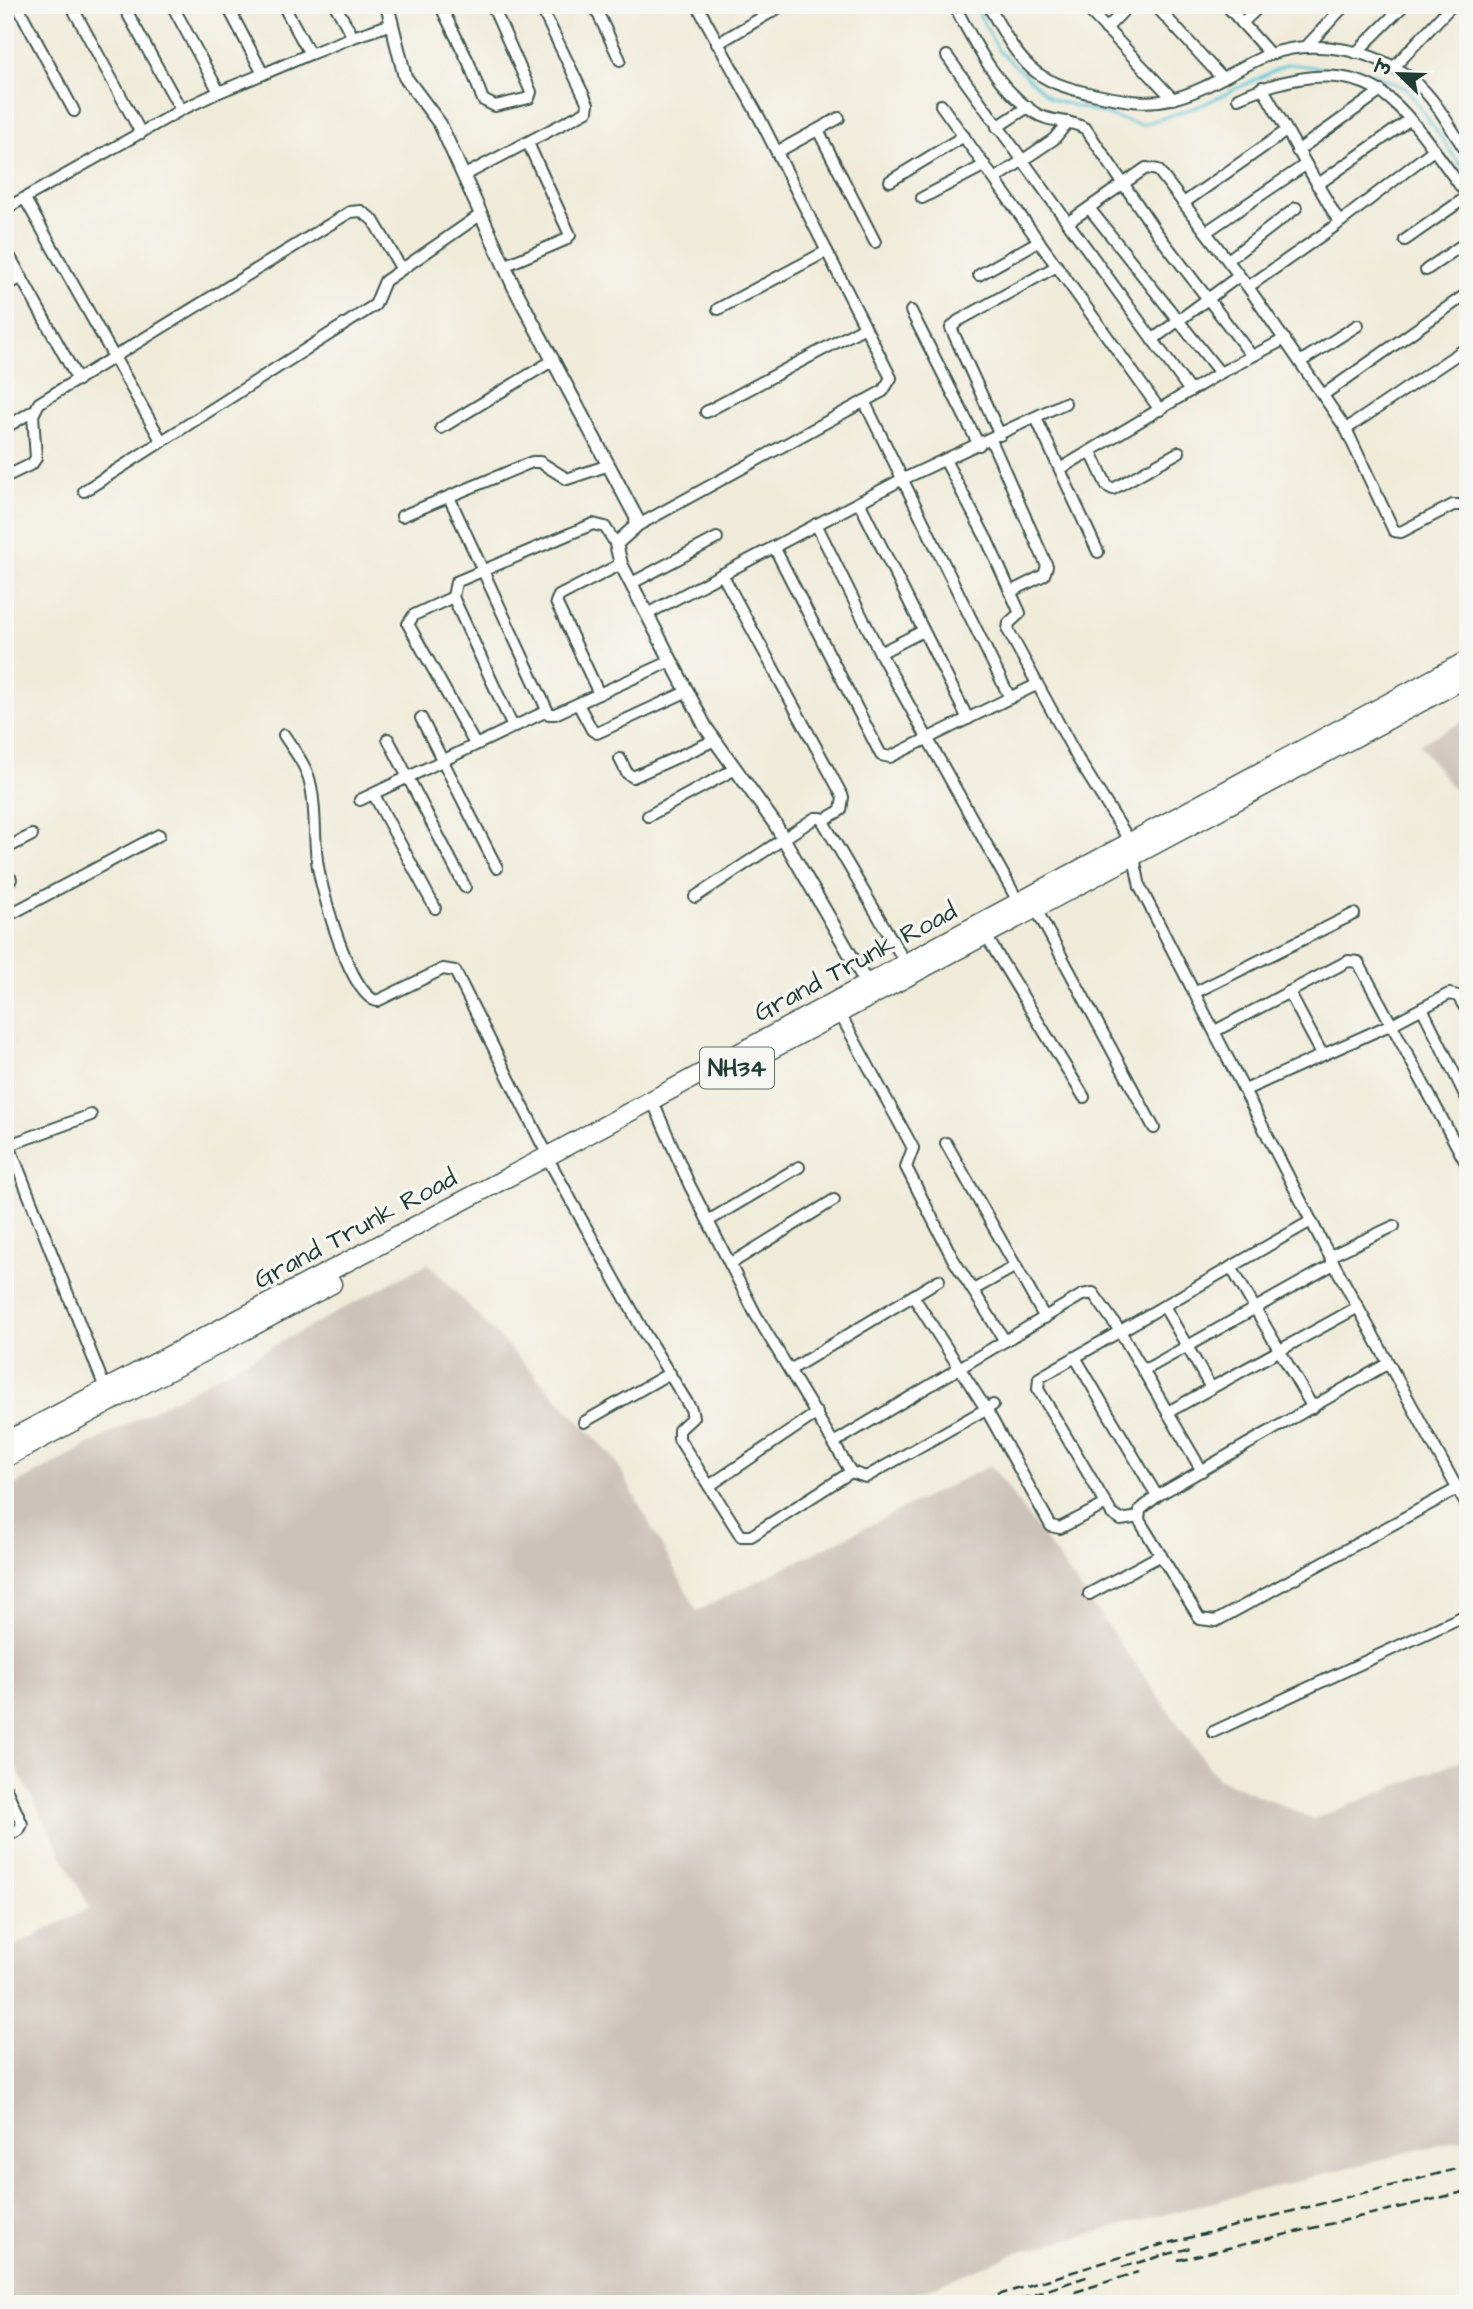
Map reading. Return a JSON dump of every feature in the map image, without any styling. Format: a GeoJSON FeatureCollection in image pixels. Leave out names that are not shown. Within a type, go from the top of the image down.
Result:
{"type":"FeatureCollection","features":[{"type":"Feature","properties":{"kind":"highway","name":"Grand Trunk Road"},"geometry":{"type":"LineString","coordinates":[[654,1105],[840,1014],[905,964],[1028,906],[1468,660]]}},
{"type":"Feature","properties":{"kind":"highway","name":"Grand Trunk Road"},"geometry":{"type":"LineString","coordinates":[[1131,850],[1468,677]]}},
{"type":"Feature","properties":{"kind":"highway","name":"Grand Trunk Road"},"geometry":{"type":"LineString","coordinates":[[5,1458],[654,1105],[871,991],[986,936],[1028,906]]}},
{"type":"Feature","properties":{"kind":"highway","name":"Grand Trunk Road"},"geometry":{"type":"LineString","coordinates":[[5,1442],[105,1388],[532,1171]]}},
{"type":"Feature","properties":{"kind":"street"},"geometry":{"type":"LineString","coordinates":[[17,5],[74,111]]}},
{"type":"Feature","properties":{"kind":"street"},"geometry":{"type":"LineString","coordinates":[[71,5],[141,133]]}},
{"type":"Feature","properties":{"kind":"street"},"geometry":{"type":"LineString","coordinates":[[123,5],[181,110]]}},
{"type":"Feature","properties":{"kind":"street"},"geometry":{"type":"LineString","coordinates":[[172,5],[219,92]]}},
{"type":"Feature","properties":{"kind":"street"},"geometry":{"type":"LineString","coordinates":[[227,5],[263,74]]}},
{"type":"Feature","properties":{"kind":"street"},"geometry":{"type":"LineString","coordinates":[[283,5],[310,54]]}},
{"type":"Feature","properties":{"kind":"street"},"geometry":{"type":"LineString","coordinates":[[335,5],[353,37]]}},
{"type":"Feature","properties":{"kind":"street"},"geometry":{"type":"LineString","coordinates":[[387,5],[405,77],[440,124],[504,267],[637,519],[635,527]]}},
{"type":"Feature","properties":{"kind":"street"},"geometry":{"type":"LineString","coordinates":[[440,5],[469,63],[483,100],[495,106],[528,98],[531,92],[492,5]]}},
{"type":"Feature","properties":{"kind":"street"},"geometry":{"type":"LineString","coordinates":[[465,175],[584,115],[588,108],[540,5]]}},
{"type":"Feature","properties":{"kind":"street"},"geometry":{"type":"LineString","coordinates":[[594,5],[620,60]]}},
{"type":"Feature","properties":{"kind":"street"},"geometry":{"type":"LineString","coordinates":[[616,544],[635,527],[888,388],[891,378],[777,152],[697,5]]}},
{"type":"Feature","properties":{"kind":"street"},"geometry":{"type":"LineString","coordinates":[[717,44],[783,5]]}},
{"type":"Feature","properties":{"kind":"street"},"geometry":{"type":"LineString","coordinates":[[954,5],[984,60],[1028,107],[1042,116],[1086,128],[1122,186],[1207,301],[1252,356]]}},
{"type":"Feature","properties":{"kind":"street"},"geometry":{"type":"LineString","coordinates":[[988,5],[1026,66],[1048,80],[1122,100],[1153,102],[1173,99],[1270,54],[1306,47],[1356,53],[1394,67],[1424,91],[1468,154]]}},
{"type":"Feature","properties":{"kind":"street"},"geometry":{"type":"LineString","coordinates":[[1084,5],[1173,99]]}},
{"type":"Feature","properties":{"kind":"street"},"geometry":{"type":"LineString","coordinates":[[1106,29],[1129,5]]}},
{"type":"Feature","properties":{"kind":"street"},"geometry":{"type":"LineString","coordinates":[[1155,5],[1222,78]]}},
{"type":"Feature","properties":{"kind":"street"},"geometry":{"type":"LineString","coordinates":[[1226,5],[1270,54]]}},
{"type":"Feature","properties":{"kind":"street"},"geometry":{"type":"LineString","coordinates":[[1242,23],[1261,5]]}},
{"type":"Feature","properties":{"kind":"street"},"geometry":{"type":"LineString","coordinates":[[1306,47],[1345,5]]}},
{"type":"Feature","properties":{"kind":"street"},"geometry":{"type":"LineString","coordinates":[[1356,53],[1404,5]]}},
{"type":"Feature","properties":{"kind":"street"},"geometry":{"type":"LineString","coordinates":[[1394,67],[1452,5]]}},
{"type":"Feature","properties":{"kind":"street"},"geometry":{"type":"LineString","coordinates":[[5,209],[181,110],[310,54],[391,24]]}},
{"type":"Feature","properties":{"kind":"street"},"geometry":{"type":"LineString","coordinates":[[947,56],[1190,391]]}},
{"type":"Feature","properties":{"kind":"street"},"geometry":{"type":"LineString","coordinates":[[1238,98],[1284,80],[1313,77],[1346,80],[1381,91],[1409,120],[1468,196],[1405,240]]}},
{"type":"Feature","properties":{"kind":"street"},"geometry":{"type":"LineString","coordinates":[[1262,88],[1339,222]]}},
{"type":"Feature","properties":{"kind":"street"},"geometry":{"type":"LineString","coordinates":[[1297,151],[1381,91]]}},
{"type":"Feature","properties":{"kind":"street"},"geometry":{"type":"LineString","coordinates":[[941,105],[1160,410]]}},
{"type":"Feature","properties":{"kind":"street"},"geometry":{"type":"LineString","coordinates":[[997,127],[1028,107]]}},
{"type":"Feature","properties":{"kind":"street"},"geometry":{"type":"LineString","coordinates":[[777,152],[839,118]]}},
{"type":"Feature","properties":{"kind":"street"},"geometry":{"type":"LineString","coordinates":[[1317,185],[1409,120]]}},
{"type":"Feature","properties":{"kind":"street"},"geometry":{"type":"LineString","coordinates":[[995,179],[1054,139],[1068,122]]}},
{"type":"Feature","properties":{"kind":"street"},"geometry":{"type":"LineString","coordinates":[[818,130],[875,242]]}},
{"type":"Feature","properties":{"kind":"street"},"geometry":{"type":"LineString","coordinates":[[1185,202],[1286,131]]}},
{"type":"Feature","properties":{"kind":"street"},"geometry":{"type":"LineString","coordinates":[[890,181],[964,136]]}},
{"type":"Feature","properties":{"kind":"street"},"geometry":{"type":"LineString","coordinates":[[504,267],[565,240],[569,235],[528,143]]}},
{"type":"Feature","properties":{"kind":"street"},"geometry":{"type":"LineString","coordinates":[[1248,287],[1339,222],[1432,150]]}},
{"type":"Feature","properties":{"kind":"street"},"geometry":{"type":"LineString","coordinates":[[922,198],[985,165]]}},
{"type":"Feature","properties":{"kind":"street"},"geometry":{"type":"LineString","coordinates":[[1206,232],[1305,165]]}},
{"type":"Feature","properties":{"kind":"street"},"geometry":{"type":"LineString","coordinates":[[1068,223],[1146,168],[1155,168],[1185,202],[1248,287],[1346,429],[1394,531],[1401,532],[1453,505],[1468,505]]}},
{"type":"Feature","properties":{"kind":"street"},"geometry":{"type":"LineString","coordinates":[[25,199],[162,442]]}},
{"type":"Feature","properties":{"kind":"street"},"geometry":{"type":"LineString","coordinates":[[1089,208],[1220,373]]}},
{"type":"Feature","properties":{"kind":"street"},"geometry":{"type":"LineString","coordinates":[[1228,261],[1296,208]]}},
{"type":"Feature","properties":{"kind":"street"},"geometry":{"type":"LineString","coordinates":[[5,428],[33,411],[39,403],[350,212],[361,211],[373,220],[401,268]]}},
{"type":"Feature","properties":{"kind":"street"},"geometry":{"type":"LineString","coordinates":[[84,491],[375,305],[385,281],[480,215]]}},
{"type":"Feature","properties":{"kind":"street"},"geometry":{"type":"LineString","coordinates":[[979,275],[1039,241]]}},
{"type":"Feature","properties":{"kind":"street"},"geometry":{"type":"LineString","coordinates":[[1426,270],[1468,241]]}},
{"type":"Feature","properties":{"kind":"street"},"geometry":{"type":"LineString","coordinates":[[5,248],[78,380]]}},
{"type":"Feature","properties":{"kind":"street"},"geometry":{"type":"LineString","coordinates":[[718,309],[827,251]]}},
{"type":"Feature","properties":{"kind":"street"},"geometry":{"type":"LineString","coordinates":[[1010,592],[1044,575],[1047,566],[951,328],[958,321],[1057,266]]}},
{"type":"Feature","properties":{"kind":"street"},"geometry":{"type":"LineString","coordinates":[[1152,340],[1239,276]]}},
{"type":"Feature","properties":{"kind":"street"},"geometry":{"type":"LineString","coordinates":[[5,285],[22,278]]}},
{"type":"Feature","properties":{"kind":"street"},"geometry":{"type":"LineString","coordinates":[[1323,395],[1468,293]]}},
{"type":"Feature","properties":{"kind":"street"},"geometry":{"type":"LineString","coordinates":[[911,311],[979,445]]}},
{"type":"Feature","properties":{"kind":"street"},"geometry":{"type":"LineString","coordinates":[[1300,362],[1358,325]]}},
{"type":"Feature","properties":{"kind":"street"},"geometry":{"type":"LineString","coordinates":[[706,412],[865,327]]}},
{"type":"Feature","properties":{"kind":"street"},"geometry":{"type":"LineString","coordinates":[[1060,469],[1220,373],[1285,339]]}},
{"type":"Feature","properties":{"kind":"street"},"geometry":{"type":"LineString","coordinates":[[1346,429],[1468,347]]}},
{"type":"Feature","properties":{"kind":"street"},"geometry":{"type":"LineString","coordinates":[[441,428],[552,360]]}},
{"type":"Feature","properties":{"kind":"street"},"geometry":{"type":"LineString","coordinates":[[864,401],[1010,698]]}},
{"type":"Feature","properties":{"kind":"street"},"geometry":{"type":"LineString","coordinates":[[647,614],[902,480],[1065,403]]}},
{"type":"Feature","properties":{"kind":"street"},"geometry":{"type":"LineString","coordinates":[[5,477],[32,464],[36,458],[33,411]]}},
{"type":"Feature","properties":{"kind":"street"},"geometry":{"type":"LineString","coordinates":[[1036,418],[1098,552]]}},
{"type":"Feature","properties":{"kind":"street"},"geometry":{"type":"LineString","coordinates":[[1091,452],[1111,489],[1179,452]]}},
{"type":"Feature","properties":{"kind":"street"},"geometry":{"type":"LineString","coordinates":[[946,460],[1020,615],[1009,623],[1008,630],[1036,685],[1131,850],[1140,887],[1311,1221],[1387,1364],[1463,1485],[1468,1508]]}},
{"type":"Feature","properties":{"kind":"street"},"geometry":{"type":"LineString","coordinates":[[402,516],[536,461],[567,479],[608,465]]}},
{"type":"Feature","properties":{"kind":"street"},"geometry":{"type":"LineString","coordinates":[[449,497],[484,568],[547,711]]}},
{"type":"Feature","properties":{"kind":"street"},"geometry":{"type":"LineString","coordinates":[[859,502],[968,719]]}},
{"type":"Feature","properties":{"kind":"street"},"geometry":{"type":"LineString","coordinates":[[512,726],[453,597],[456,582],[484,568],[598,523],[605,527],[616,544],[621,564],[713,741],[784,838],[871,991]]}},
{"type":"Feature","properties":{"kind":"street"},"geometry":{"type":"LineString","coordinates":[[816,524],[880,653],[927,738],[1028,906],[1154,1128]]}},
{"type":"Feature","properties":{"kind":"street"},"geometry":{"type":"LineString","coordinates":[[632,583],[717,538]]}},
{"type":"Feature","properties":{"kind":"street"},"geometry":{"type":"LineString","coordinates":[[774,547],[878,751],[890,757],[1036,685]]}},
{"type":"Feature","properties":{"kind":"street"},"geometry":{"type":"LineString","coordinates":[[599,694],[556,602],[559,596],[621,564]]}},
{"type":"Feature","properties":{"kind":"street"},"geometry":{"type":"LineString","coordinates":[[695,897],[815,818],[824,820],[841,810],[842,797],[722,575]]}},
{"type":"Feature","properties":{"kind":"street"},"geometry":{"type":"LineString","coordinates":[[453,597],[414,615],[408,624],[475,744]]}},
{"type":"Feature","properties":{"kind":"street"},"geometry":{"type":"LineString","coordinates":[[880,653],[923,631]]}},
{"type":"Feature","properties":{"kind":"street"},"geometry":{"type":"LineString","coordinates":[[360,800],[512,726],[547,711],[555,714],[671,661]]}},
{"type":"Feature","properties":{"kind":"street"},"geometry":{"type":"LineString","coordinates":[[578,704],[592,730],[597,733],[688,691]]}},
{"type":"Feature","properties":{"kind":"street"},"geometry":{"type":"LineString","coordinates":[[421,718],[497,868]]}},
{"type":"Feature","properties":{"kind":"street"},"geometry":{"type":"LineString","coordinates":[[284,735],[310,779],[318,868],[338,937],[360,988],[370,999],[385,1000],[443,969],[455,971],[550,1161],[693,1414],[677,1436],[738,1533],[748,1537],[852,1472]]}},
{"type":"Feature","properties":{"kind":"street"},"geometry":{"type":"LineString","coordinates":[[388,739],[465,887]]}},
{"type":"Feature","properties":{"kind":"street"},"geometry":{"type":"LineString","coordinates":[[620,759],[627,773],[633,776],[713,741]]}},
{"type":"Feature","properties":{"kind":"street"},"geometry":{"type":"LineString","coordinates":[[648,816],[735,769]]}},
{"type":"Feature","properties":{"kind":"street"},"geometry":{"type":"LineString","coordinates":[[374,795],[435,908]]}},
{"type":"Feature","properties":{"kind":"street"},"geometry":{"type":"LineString","coordinates":[[824,820],[905,964]]}},
{"type":"Feature","properties":{"kind":"street"},"geometry":{"type":"LineString","coordinates":[[5,849],[32,835]]}},
{"type":"Feature","properties":{"kind":"street"},"geometry":{"type":"LineString","coordinates":[[5,917],[159,835]]}},
{"type":"Feature","properties":{"kind":"street"},"geometry":{"type":"LineString","coordinates":[[1196,992],[1354,914]]}},
{"type":"Feature","properties":{"kind":"street"},"geometry":{"type":"LineString","coordinates":[[986,936],[1084,1097]]}},
{"type":"Feature","properties":{"kind":"street"},"geometry":{"type":"LineString","coordinates":[[1214,1031],[1353,960],[1363,967],[1468,1167]]}},
{"type":"Feature","properties":{"kind":"street"},"geometry":{"type":"LineString","coordinates":[[1289,992],[1322,1054]]}},
{"type":"Feature","properties":{"kind":"street"},"geometry":{"type":"LineString","coordinates":[[1245,1090],[1454,993],[1468,1013]]}},
{"type":"Feature","properties":{"kind":"street"},"geometry":{"type":"LineString","coordinates":[[1422,1008],[1468,1101]]}},
{"type":"Feature","properties":{"kind":"street"},"geometry":{"type":"LineString","coordinates":[[840,1014],[913,1148],[906,1167],[973,1290],[1005,1341]]}},
{"type":"Feature","properties":{"kind":"street"},"geometry":{"type":"LineString","coordinates":[[654,1105],[708,1221],[756,1315],[852,1472],[866,1477],[989,1407]]}},
{"type":"Feature","properties":{"kind":"street"},"geometry":{"type":"LineString","coordinates":[[90,1115],[7,1140],[105,1388]]}},
{"type":"Feature","properties":{"kind":"street"},"geometry":{"type":"LineString","coordinates":[[946,1143],[1045,1318]]}},
{"type":"Feature","properties":{"kind":"street"},"geometry":{"type":"LineString","coordinates":[[708,1221],[799,1167]]}},
{"type":"Feature","properties":{"kind":"street"},"geometry":{"type":"LineString","coordinates":[[730,1264],[834,1200]]}},
{"type":"Feature","properties":{"kind":"street"},"geometry":{"type":"LineString","coordinates":[[1139,1517],[1121,1520],[1112,1514],[1037,1384],[1043,1375],[1311,1221]]}},
{"type":"Feature","properties":{"kind":"street"},"geometry":{"type":"LineString","coordinates":[[1143,1371],[1255,1309],[1332,1260],[1394,1226]]}},
{"type":"Feature","properties":{"kind":"street"},"geometry":{"type":"LineString","coordinates":[[973,1290],[1016,1266]]}},
{"type":"Feature","properties":{"kind":"street"},"geometry":{"type":"LineString","coordinates":[[1231,1267],[1314,1408]]}},
{"type":"Feature","properties":{"kind":"street"},"geometry":{"type":"LineString","coordinates":[[790,1370],[939,1280]]}},
{"type":"Feature","properties":{"kind":"street"},"geometry":{"type":"LineString","coordinates":[[835,1443],[1082,1295],[1093,1293],[1120,1331],[1202,1471]]}},
{"type":"Feature","properties":{"kind":"street"},"geometry":{"type":"LineString","coordinates":[[913,1296],[989,1407],[1051,1526],[1060,1528],[1106,1504]]}},
{"type":"Feature","properties":{"kind":"street"},"geometry":{"type":"LineString","coordinates":[[1164,1306],[1211,1388]]}},
{"type":"Feature","properties":{"kind":"street"},"geometry":{"type":"LineString","coordinates":[[1168,1412],[1358,1307]]}},
{"type":"Feature","properties":{"kind":"street"},"geometry":{"type":"LineString","coordinates":[[1075,1357],[1157,1496]]}},
{"type":"Feature","properties":{"kind":"street"},"geometry":{"type":"LineString","coordinates":[[1387,1364],[1142,1507],[1139,1517],[1200,1619],[1210,1622],[1463,1485]]}},
{"type":"Feature","properties":{"kind":"street"},"geometry":{"type":"LineString","coordinates":[[584,1422],[670,1373]]}},
{"type":"Feature","properties":{"kind":"street"},"geometry":{"type":"LineString","coordinates":[[709,1486],[817,1413]]}},
{"type":"Feature","properties":{"kind":"street"},"geometry":{"type":"LineString","coordinates":[[1089,1594],[1161,1555]]}},
{"type":"Feature","properties":{"kind":"street"},"geometry":{"type":"LineString","coordinates":[[1213,1732],[1468,1614]]}},
{"type":"Feature","properties":{"kind":"street"},"geometry":{"type":"LineString","coordinates":[[5,1787],[22,1824],[19,1830],[5,1837]]}},
{"type":"Feature","properties":{"kind":"shaded area"},"geometry":{"type":"Polygon","coordinates":[[[1468,719],[1468,808],[1419,744],[1468,719]]]}},
{"type":"Feature","properties":{"kind":"shaded area"},"geometry":{"type":"Polygon","coordinates":[[[428,1263],[614,1458],[697,1611],[991,1465],[1217,1778],[1314,1819],[1468,1757],[1468,2137],[1018,2252],[891,2304],[5,2304],[5,1951],[90,1908],[5,1746],[5,1490],[428,1263]]]}},
{"type":"Feature","properties":{"kind":"waterway"},"geometry":{"type":"LineString","coordinates":[[974,5],[999,51],[1051,99],[1141,125],[1202,105],[1288,64],[1370,73],[1407,89],[1468,176]]}},
{"type":"Feature","properties":{"kind":"railway"},"geometry":{"type":"LineString","coordinates":[[969,2304],[1157,2246],[1468,2166]]}},
{"type":"Feature","properties":{"kind":"railway"},"geometry":{"type":"LineString","coordinates":[[1178,2260],[1468,2191]]}},
{"type":"Feature","properties":{"kind":"railway"},"geometry":{"type":"LineString","coordinates":[[1122,2267],[1190,2248]]}},
{"type":"Feature","properties":{"kind":"railway"},"geometry":{"type":"LineString","coordinates":[[1075,2292],[1138,2272]]}},
{"type":"Feature","properties":{"kind":"railway"},"geometry":{"type":"LineString","coordinates":[[1006,2304],[1089,2276]]}}]}
